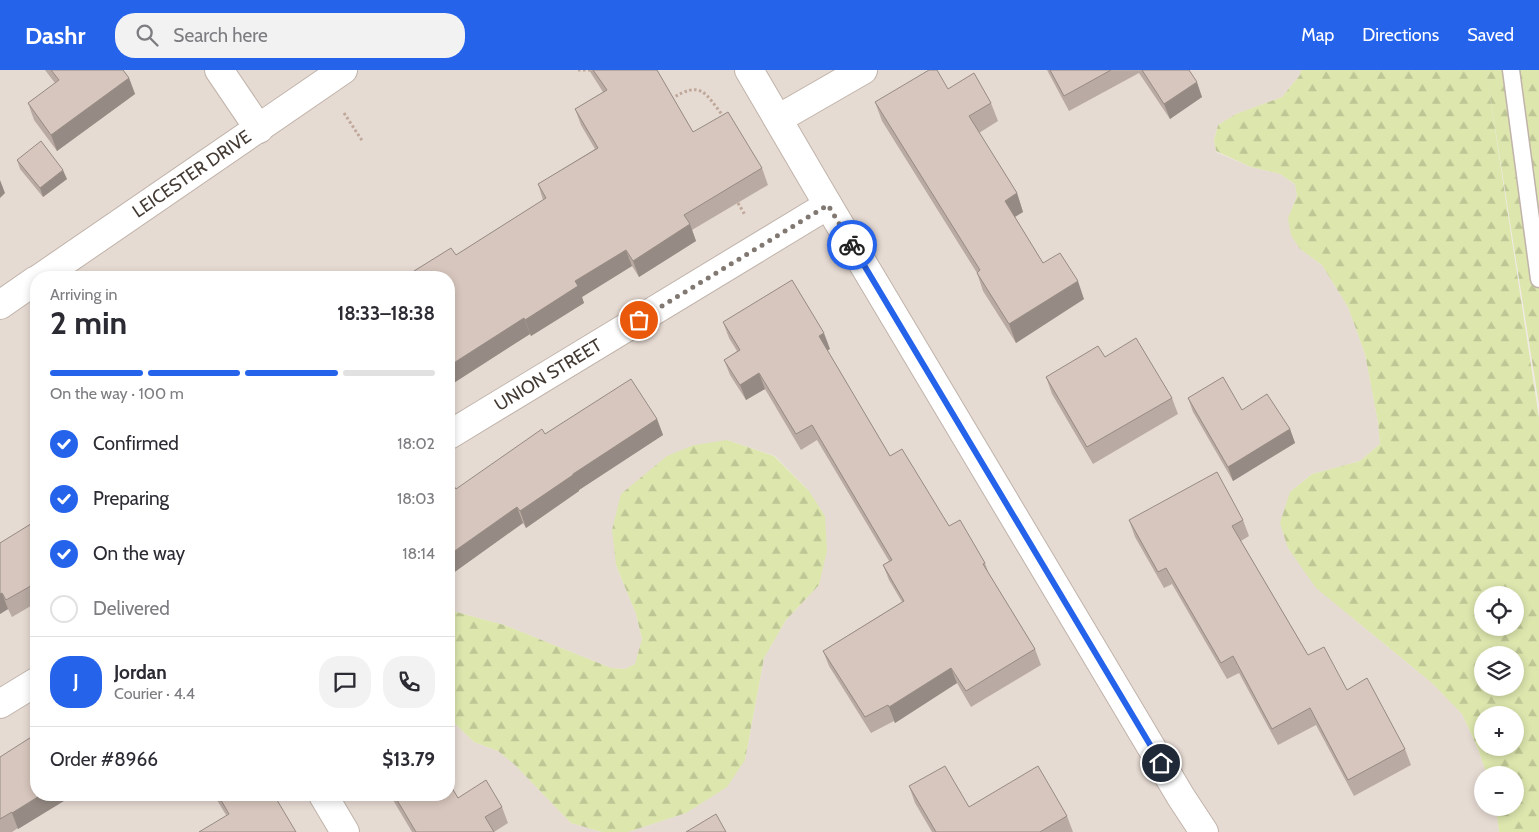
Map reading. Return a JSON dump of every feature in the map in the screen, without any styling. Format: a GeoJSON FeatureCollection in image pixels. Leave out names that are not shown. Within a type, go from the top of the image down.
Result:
{"type":"FeatureCollection","features":[{"type":"Feature","properties":{"kind":"street"},"geometry":{"type":"LineString","coordinates":[[219,70],[259,129]]}},
{"type":"Feature","properties":{"kind":"street","name":"LEICESTER DRIVE"},"geometry":{"type":"LineString","coordinates":[[50,271],[343,70]]}},
{"type":"Feature","properties":{"kind":"street"},"geometry":{"type":"LineString","coordinates":[[749,70],[1204,832]]}},
{"type":"Feature","properties":{"kind":"street"},"geometry":{"type":"LineString","coordinates":[[778,120],[863,70]]}},
{"type":"Feature","properties":{"kind":"street","name":"UNION STREET"},"geometry":{"type":"LineString","coordinates":[[455,431],[828,205]]}},
{"type":"Feature","properties":{"kind":"street"},"geometry":{"type":"LineString","coordinates":[[0,304],[30,284]]}},
{"type":"Feature","properties":{"kind":"street"},"geometry":{"type":"LineString","coordinates":[[0,704],[30,686]]}},
{"type":"Feature","properties":{"kind":"street"},"geometry":{"type":"LineString","coordinates":[[327,801],[345,832]]}},
{"type":"Feature","properties":{"kind":"lane"},"geometry":{"type":"LineString","coordinates":[[1511,70],[1539,279]]}},
{"type":"Feature","properties":{"kind":"path"},"geometry":{"type":"LineString","coordinates":[[578,70],[590,70]]}},
{"type":"Feature","properties":{"kind":"path"},"geometry":{"type":"LineString","coordinates":[[670,99],[684,91],[699,90],[705,94],[724,117]]}},
{"type":"Feature","properties":{"kind":"shaded area"},"geometry":{"type":"Polygon","coordinates":[[[0,70],[1301,70],[1300,75],[1282,97],[1236,114],[1218,125],[1214,140],[1216,152],[1251,167],[1280,174],[1295,184],[1297,196],[1288,218],[1300,249],[1322,265],[1348,307],[1365,354],[1378,422],[1380,444],[1360,461],[1312,474],[1290,492],[1349,615],[1432,683],[1462,714],[1474,740],[1474,756],[1480,756],[1484,766],[1474,766],[1474,816],[1497,816],[1499,832],[628,832],[686,813],[745,760],[764,658],[786,620],[819,585],[809,491],[775,456],[727,440],[616,565],[636,614],[642,640],[635,664],[625,669],[611,668],[504,625],[455,612],[455,271],[30,271],[30,801],[455,801],[455,724],[474,742],[498,751],[515,765],[571,823],[602,832],[0,832],[0,70]]]}},
{"type":"Feature","properties":{"kind":"green space"},"geometry":{"type":"Polygon","coordinates":[[[1301,70],[1486,70],[1539,418],[1539,832],[1499,832],[1497,816],[1524,816],[1524,766],[1484,766],[1480,756],[1524,756],[1524,706],[1474,706],[1474,740],[1462,714],[1432,683],[1316,588],[1288,548],[1280,523],[1290,492],[1312,474],[1360,461],[1380,444],[1378,422],[1365,354],[1348,307],[1322,265],[1300,249],[1291,235],[1288,218],[1297,196],[1295,184],[1280,174],[1251,167],[1216,151],[1214,140],[1218,125],[1236,114],[1282,97],[1300,75],[1301,70]]]}},
{"type":"Feature","properties":{"kind":"green space"},"geometry":{"type":"Polygon","coordinates":[[[1486,70],[1539,70],[1539,405],[1486,70]]]}},
{"type":"Feature","properties":{"kind":"green space"},"geometry":{"type":"Polygon","coordinates":[[[727,440],[774,456],[809,491],[825,516],[827,551],[819,585],[786,620],[764,658],[745,760],[727,787],[686,813],[628,832],[602,832],[571,823],[515,765],[498,751],[474,742],[455,724],[455,612],[504,625],[611,668],[625,669],[635,664],[642,639],[636,614],[616,565],[612,530],[621,494],[667,456],[694,445],[727,440]]]}},
{"type":"Feature","properties":{"kind":"building"},"geometry":{"type":"Polygon","coordinates":[[[51,70],[123,70],[129,78],[51,135],[28,103],[59,80],[51,70]]]}},
{"type":"Feature","properties":{"kind":"building"},"geometry":{"type":"Polygon","coordinates":[[[593,70],[657,70],[693,132],[728,112],[762,168],[684,215],[690,224],[633,261],[626,250],[575,281],[578,286],[455,362],[455,271],[414,271],[451,248],[456,255],[546,198],[538,184],[598,148],[575,109],[607,90],[593,70]]]}},
{"type":"Feature","properties":{"kind":"building"},"geometry":{"type":"Polygon","coordinates":[[[929,70],[937,70],[948,89],[974,73],[991,103],[969,116],[1017,193],[1005,201],[1043,263],[1060,253],[1078,281],[1009,324],[977,273],[980,270],[875,102],[929,70]]]}},
{"type":"Feature","properties":{"kind":"building"},"geometry":{"type":"Polygon","coordinates":[[[1050,70],[1111,70],[1064,96],[1050,70]]]}},
{"type":"Feature","properties":{"kind":"building"},"geometry":{"type":"Polygon","coordinates":[[[1142,70],[1189,70],[1197,82],[1164,104],[1142,70]]]}},
{"type":"Feature","properties":{"kind":"building"},"geometry":{"type":"Polygon","coordinates":[[[41,141],[63,170],[40,188],[17,160],[41,141]]]}},
{"type":"Feature","properties":{"kind":"building"},"geometry":{"type":"Polygon","coordinates":[[[792,280],[824,333],[819,336],[890,456],[902,449],[949,526],[960,520],[985,563],[983,564],[1035,649],[966,691],[951,668],[889,707],[888,705],[865,717],[823,651],[904,601],[883,565],[892,560],[812,425],[796,434],[759,373],[740,385],[724,360],[740,350],[723,322],[792,280]]]}},
{"type":"Feature","properties":{"kind":"building"},"geometry":{"type":"Polygon","coordinates":[[[1136,338],[1172,398],[1087,447],[1046,377],[1098,346],[1105,357],[1136,338]]]}},
{"type":"Feature","properties":{"kind":"building"},"geometry":{"type":"Polygon","coordinates":[[[1223,377],[1242,410],[1267,394],[1290,429],[1228,467],[1188,398],[1223,377]]]}},
{"type":"Feature","properties":{"kind":"building"},"geometry":{"type":"Polygon","coordinates":[[[631,379],[657,419],[520,511],[517,507],[455,551],[455,488],[456,489],[542,429],[545,434],[631,379]]]}},
{"type":"Feature","properties":{"kind":"building"},"geometry":{"type":"Polygon","coordinates":[[[1217,472],[1243,520],[1232,526],[1308,655],[1324,647],[1347,690],[1367,678],[1405,749],[1348,780],[1310,708],[1272,729],[1233,656],[1221,663],[1166,568],[1158,572],[1129,520],[1217,472]]]}},
{"type":"Feature","properties":{"kind":"building"},"geometry":{"type":"Polygon","coordinates":[[[30,524],[30,586],[6,600],[2,593],[0,594],[0,543],[30,524]]]}},
{"type":"Feature","properties":{"kind":"building"},"geometry":{"type":"Polygon","coordinates":[[[30,738],[31,801],[0,819],[0,757],[30,738]]]}},
{"type":"Feature","properties":{"kind":"building"},"geometry":{"type":"Polygon","coordinates":[[[945,766],[969,807],[1038,766],[1067,816],[1040,832],[936,832],[909,786],[945,766]]]}},
{"type":"Feature","properties":{"kind":"building"},"geometry":{"type":"Polygon","coordinates":[[[486,780],[502,807],[485,817],[494,832],[416,832],[398,801],[455,801],[455,793],[458,798],[486,780]]]}},
{"type":"Feature","properties":{"kind":"building"},"geometry":{"type":"Polygon","coordinates":[[[221,801],[278,801],[296,832],[199,832],[229,814],[221,801]]]}},
{"type":"Feature","properties":{"kind":"building"},"geometry":{"type":"Polygon","coordinates":[[[716,814],[726,832],[686,832],[716,814]]]}},
{"type":"Feature","properties":{"kind":"way so far"},"geometry":{"type":"LineString","coordinates":[[639,320],[828,205],[852,245]]}},
{"type":"Feature","properties":{"kind":"route"},"geometry":{"type":"LineString","coordinates":[[852,245],[1161,763]]}}]}
